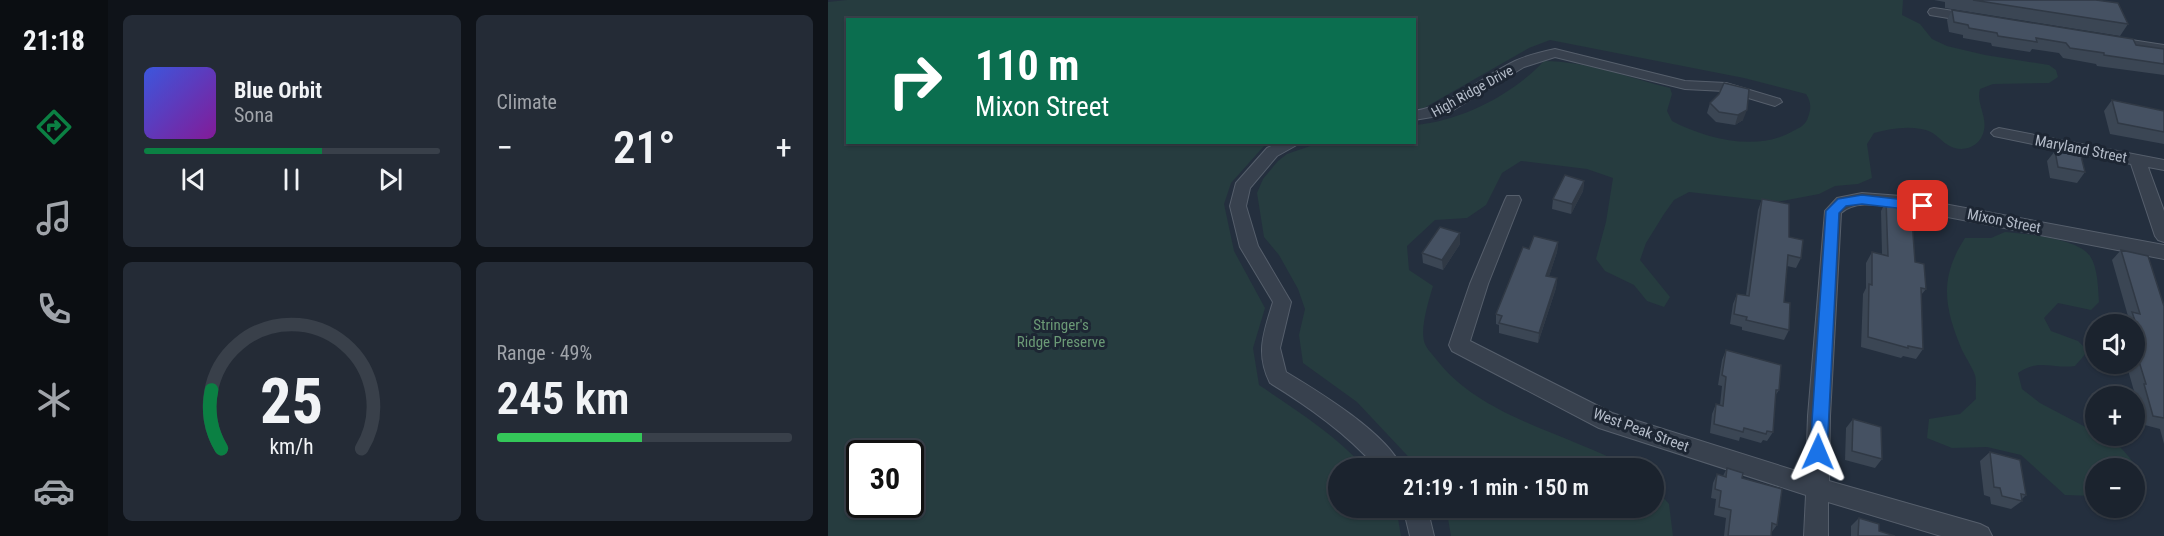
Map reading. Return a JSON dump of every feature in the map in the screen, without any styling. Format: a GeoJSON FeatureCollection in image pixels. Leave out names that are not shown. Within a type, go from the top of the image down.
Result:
{"type":"FeatureCollection","features":[{"type":"Feature","properties":{"kind":"street"},"geometry":{"type":"LineString","coordinates":[[1934,12],[1991,21]]}},
{"type":"Feature","properties":{"kind":"street"},"geometry":{"type":"LineString","coordinates":[[2095,38],[2164,49]]}},
{"type":"Feature","properties":{"kind":"street","name":"High Ridge Drive"},"geometry":{"type":"LineString","coordinates":[[1416,116],[1429,116],[1502,76],[1527,59],[1541,54],[1568,55],[1685,85],[1726,87],[1775,102]]}},
{"type":"Feature","properties":{"kind":"street","name":"Maryland Street"},"geometry":{"type":"LineString","coordinates":[[1999,133],[2164,165]]}},
{"type":"Feature","properties":{"kind":"street"},"geometry":{"type":"LineString","coordinates":[[1290,144],[1272,152],[1242,186],[1238,206],[1249,247],[1282,303],[1270,348],[1276,377],[1310,397],[1363,438],[1382,458]]}},
{"type":"Feature","properties":{"kind":"street"},"geometry":{"type":"LineString","coordinates":[[2138,160],[2164,236]]}},
{"type":"Feature","properties":{"kind":"street","name":"West Peak Street"},"geometry":{"type":"LineString","coordinates":[[1513,200],[1459,345],[1607,421],[1817,488],[1980,536]]}},
{"type":"Feature","properties":{"kind":"street","name":"Mixon Street"},"geometry":{"type":"LineString","coordinates":[[1817,488],[1819,416],[1833,211],[1843,202],[1862,200],[1901,202],[2164,252]]}},
{"type":"Feature","properties":{"kind":"street"},"geometry":{"type":"LineString","coordinates":[[1816,536],[1817,488]]}},
{"type":"Feature","properties":{"kind":"street"},"geometry":{"type":"LineString","coordinates":[[1418,518],[1422,536]]}},
{"type":"Feature","properties":{"kind":"green space","name":"Stringer's Ridge Preserve"},"geometry":{"type":"Polygon","coordinates":[[[847,0],[1903,0],[1902,15],[1920,24],[1932,39],[1947,46],[1985,55],[2049,65],[2056,70],[2058,77],[2049,83],[1993,84],[1980,89],[1979,100],[1985,125],[1984,130],[1975,145],[1965,149],[1953,148],[1926,130],[1897,128],[1874,133],[1867,144],[1872,178],[1858,184],[1835,186],[1819,194],[1777,202],[1689,192],[1674,200],[1646,243],[1640,260],[1670,297],[1664,307],[1647,301],[1634,285],[1605,271],[1596,259],[1606,222],[1613,178],[1587,169],[1521,161],[1502,173],[1486,205],[1467,218],[1435,220],[1407,246],[1409,270],[1433,286],[1427,307],[1423,338],[1436,359],[1455,379],[1477,396],[1501,410],[1610,458],[1410,458],[1357,402],[1303,363],[1299,335],[1305,309],[1298,289],[1279,255],[1264,237],[1257,193],[1263,179],[1278,161],[1287,154],[1316,144],[1416,144],[1416,125],[1450,118],[1485,104],[1517,85],[1544,61],[1592,67],[1670,88],[1672,94],[1667,111],[1672,121],[1700,133],[1732,141],[1764,141],[1801,127],[1807,120],[1810,110],[1806,94],[1744,78],[1550,40],[1529,48],[1424,108],[1416,109],[1416,18],[846,18],[846,144],[1270,144],[1264,146],[1231,183],[1224,204],[1234,251],[1265,308],[1253,348],[1259,385],[1328,434],[1356,458],[1328,458],[1328,518],[1398,518],[1401,536],[828,536],[828,2],[847,0]]]}},
{"type":"Feature","properties":{"kind":"green space"},"geometry":{"type":"Polygon","coordinates":[[[2005,232],[2063,241],[2084,250],[2095,266],[2099,302],[2091,310],[2058,303],[2044,318],[2051,331],[2078,341],[2085,348],[2085,354],[2075,366],[2039,365],[2018,373],[2022,389],[2040,403],[2085,427],[2085,446],[2119,446],[2129,458],[2085,458],[2085,496],[2065,495],[2021,455],[1987,447],[1952,448],[1927,438],[1929,419],[1960,414],[1976,399],[1975,375],[1962,350],[1951,320],[1947,293],[1948,280],[1951,266],[1965,238],[1991,238],[2005,232]]]}},
{"type":"Feature","properties":{"kind":"green space"},"geometry":{"type":"Polygon","coordinates":[[[1664,498],[1669,504],[1673,536],[1451,536],[1448,518],[1664,518],[1664,498]]]}},
{"type":"Feature","properties":{"kind":"building"},"geometry":{"type":"Polygon","coordinates":[[[1973,0],[2096,0],[2118,3],[2128,24],[1973,0]]]}},
{"type":"Feature","properties":{"kind":"building"},"geometry":{"type":"Polygon","coordinates":[[[1952,10],[2133,39],[2136,45],[2164,49],[2164,64],[2070,48],[2066,43],[2036,38],[2037,42],[1998,36],[1997,33],[1969,28],[1968,25],[1954,22],[1952,10]]]}},
{"type":"Feature","properties":{"kind":"building"},"geometry":{"type":"Polygon","coordinates":[[[1724,83],[1749,89],[1747,110],[1738,115],[1719,112],[1710,103],[1719,94],[1724,83]]]}},
{"type":"Feature","properties":{"kind":"building"},"geometry":{"type":"Polygon","coordinates":[[[2112,100],[2164,111],[2164,132],[2118,123],[2112,100]]]}},
{"type":"Feature","properties":{"kind":"building"},"geometry":{"type":"Polygon","coordinates":[[[2055,151],[2081,156],[2085,172],[2058,167],[2055,151]]]}},
{"type":"Feature","properties":{"kind":"building"},"geometry":{"type":"Polygon","coordinates":[[[1565,175],[1584,181],[1572,204],[1553,199],[1565,175]]]}},
{"type":"Feature","properties":{"kind":"building"},"geometry":{"type":"Polygon","coordinates":[[[1762,199],[1789,204],[1789,237],[1803,240],[1801,258],[1788,255],[1784,302],[1790,303],[1789,330],[1746,320],[1747,317],[1734,314],[1737,294],[1749,296],[1762,199]]]}},
{"type":"Feature","properties":{"kind":"building"},"geometry":{"type":"Polygon","coordinates":[[[1886,201],[1911,206],[1915,262],[1924,264],[1926,289],[1921,288],[1923,349],[1908,346],[1908,348],[1868,337],[1872,252],[1888,256],[1886,201]]]}},
{"type":"Feature","properties":{"kind":"building"},"geometry":{"type":"Polygon","coordinates":[[[1440,227],[1460,233],[1442,260],[1422,253],[1440,227]]]}},
{"type":"Feature","properties":{"kind":"building"},"geometry":{"type":"Polygon","coordinates":[[[1534,236],[1558,242],[1546,276],[1557,278],[1539,333],[1499,323],[1502,316],[1496,314],[1523,247],[1529,249],[1534,236]]]}},
{"type":"Feature","properties":{"kind":"building"},"geometry":{"type":"Polygon","coordinates":[[[2121,250],[2148,256],[2164,306],[2164,418],[2153,416],[2144,384],[2146,384],[2143,374],[2145,374],[2145,314],[2140,314],[2121,250]]]}},
{"type":"Feature","properties":{"kind":"building"},"geometry":{"type":"Polygon","coordinates":[[[1726,350],[1781,365],[1779,390],[1776,390],[1773,432],[1767,431],[1766,434],[1744,428],[1743,432],[1714,424],[1716,404],[1723,406],[1726,377],[1722,375],[1726,350]]]}},
{"type":"Feature","properties":{"kind":"building"},"geometry":{"type":"Polygon","coordinates":[[[1853,419],[1881,427],[1882,459],[1852,451],[1853,419]]]}},
{"type":"Feature","properties":{"kind":"building"},"geometry":{"type":"Polygon","coordinates":[[[1990,452],[2020,460],[2026,495],[2021,494],[2022,501],[2002,496],[2000,488],[1994,487],[1990,452]]]}},
{"type":"Feature","properties":{"kind":"building"},"geometry":{"type":"Polygon","coordinates":[[[1727,468],[1743,473],[1742,478],[1782,489],[1777,525],[1772,523],[1771,536],[1728,536],[1731,510],[1719,507],[1721,491],[1715,489],[1717,474],[1726,477],[1727,468]]]}},
{"type":"Feature","properties":{"kind":"building"},"geometry":{"type":"Polygon","coordinates":[[[1859,518],[1879,524],[1879,531],[1895,536],[1858,536],[1859,518]]]}},
{"type":"Feature","properties":{"kind":"route"},"geometry":{"type":"LineString","coordinates":[[1818,452],[1833,211],[1843,202],[1862,200],[1901,202],[1923,206]]}}]}
